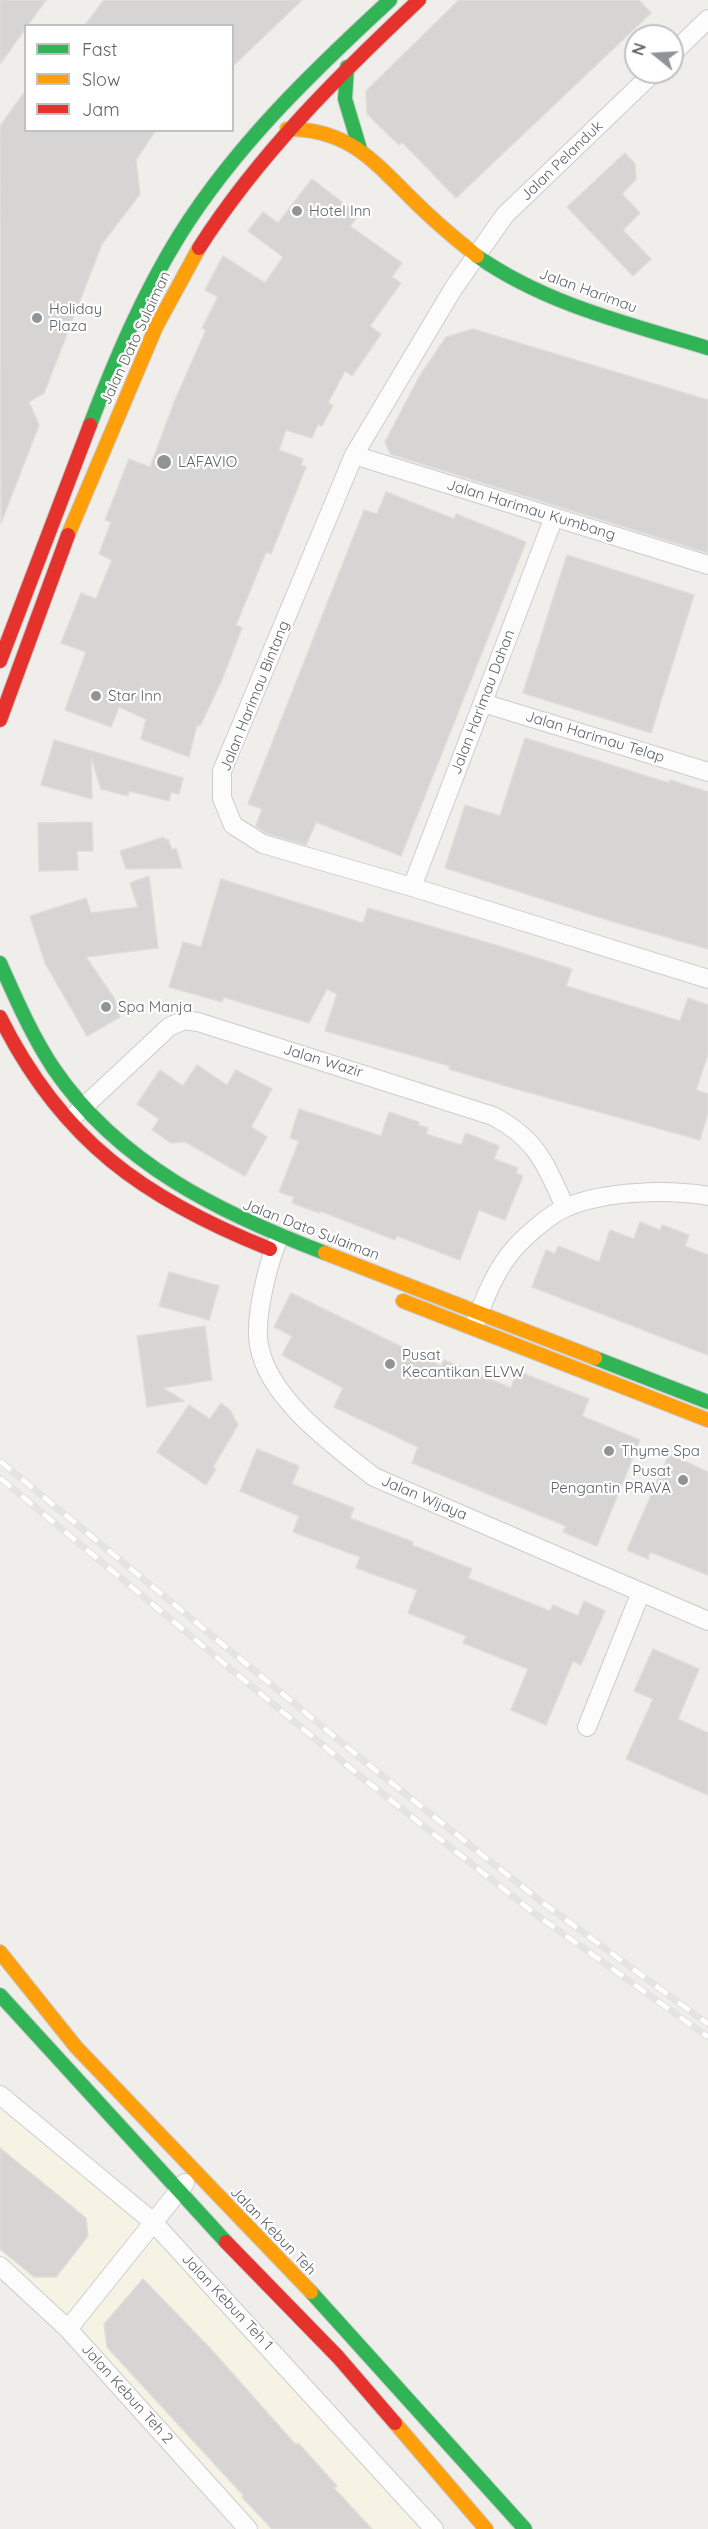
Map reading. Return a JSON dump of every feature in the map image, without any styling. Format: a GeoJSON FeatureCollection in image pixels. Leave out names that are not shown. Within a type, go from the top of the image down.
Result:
{"type":"FeatureCollection","features":[{"type":"Feature","properties":{"kind":"street","name":"Jalan Dato Sulaiman"},"geometry":{"type":"LineString","coordinates":[[0,661],[105,384],[135,317],[178,237],[204,198],[252,138],[309,76],[390,0]]}},
{"type":"Feature","properties":{"kind":"street","name":"Jalan Dato Sulaiman"},"geometry":{"type":"LineString","coordinates":[[0,720],[23,654],[105,444],[175,288],[240,190],[287,129],[347,67],[419,0]]}},
{"type":"Feature","properties":{"kind":"street"},"geometry":{"type":"LineString","coordinates":[[684,42],[708,19]]}},
{"type":"Feature","properties":{"kind":"street","name":"Jalan Harimau"},"geometry":{"type":"LineString","coordinates":[[347,67],[342,87],[347,113],[360,149]]}},
{"type":"Feature","properties":{"kind":"street","name":"Jalan Pelanduk"},"geometry":{"type":"LineString","coordinates":[[477,256],[505,215],[641,84]]}},
{"type":"Feature","properties":{"kind":"street","name":"Jalan Harimau"},"geometry":{"type":"LineString","coordinates":[[287,129],[302,129],[327,134],[360,149],[434,220],[477,256],[505,274],[565,303],[708,348]]}},
{"type":"Feature","properties":{"kind":"street","name":"Jalan Harimau Bintang"},"geometry":{"type":"LineString","coordinates":[[477,256],[400,376],[354,455],[222,771],[222,798],[233,825],[263,844],[412,887],[708,979]]}},
{"type":"Feature","properties":{"kind":"street","name":"Jalan Harimau Kumbang"},"geometry":{"type":"LineString","coordinates":[[354,455],[708,565]]}},
{"type":"Feature","properties":{"kind":"street","name":"Jalan Harimau Dahan"},"geometry":{"type":"LineString","coordinates":[[412,887],[554,517]]}},
{"type":"Feature","properties":{"kind":"street","name":"Jalan Harimau Telap"},"geometry":{"type":"LineString","coordinates":[[483,703],[708,772]]}},
{"type":"Feature","properties":{"kind":"street","name":"Jalan Dato Sulaiman"},"geometry":{"type":"LineString","coordinates":[[0,963],[27,1024],[54,1070],[83,1107],[119,1143],[165,1178],[278,1247]]}},
{"type":"Feature","properties":{"kind":"street","name":"Jalan Dato Sulaiman"},"geometry":{"type":"LineString","coordinates":[[0,1017],[24,1062],[68,1121],[113,1162],[159,1196],[211,1224],[476,1321],[708,1401]]}},
{"type":"Feature","properties":{"kind":"street","name":"Jalan Wazir"},"geometry":{"type":"LineString","coordinates":[[68,1121],[169,1027],[184,1020],[198,1022],[493,1116],[518,1130],[537,1149],[565,1207]]}},
{"type":"Feature","properties":{"kind":"street"},"geometry":{"type":"LineString","coordinates":[[476,1321],[497,1272],[513,1249],[565,1207],[643,1192],[708,1196]]}},
{"type":"Feature","properties":{"kind":"street","name":"Jalan Wijaya"},"geometry":{"type":"LineString","coordinates":[[278,1247],[262,1295],[258,1344],[269,1372],[288,1399],[327,1441],[374,1477],[708,1621]]}},
{"type":"Feature","properties":{"kind":"street","name":"Jalan Dato Sulaiman"},"geometry":{"type":"LineString","coordinates":[[388,1295],[476,1321],[708,1420]]}},
{"type":"Feature","properties":{"kind":"street"},"geometry":{"type":"LineString","coordinates":[[587,1727],[641,1592]]}},
{"type":"Feature","properties":{"kind":"street","name":"Jalan Kebun Teh"},"geometry":{"type":"LineString","coordinates":[[0,1952],[76,2047],[361,2345],[525,2529]]}},
{"type":"Feature","properties":{"kind":"street"},"geometry":{"type":"LineString","coordinates":[[0,1995],[178,2192],[338,2358],[486,2529]]}},
{"type":"Feature","properties":{"kind":"street","name":"Jalan Kebun Teh 1"},"geometry":{"type":"LineString","coordinates":[[0,2095],[153,2222],[434,2529]]}},
{"type":"Feature","properties":{"kind":"street"},"geometry":{"type":"LineString","coordinates":[[68,2329],[194,2172]]}},
{"type":"Feature","properties":{"kind":"street","name":"Jalan Kebun Teh 2"},"geometry":{"type":"LineString","coordinates":[[0,2266],[68,2329],[248,2529]]}},
{"type":"Feature","properties":{"kind":"shaded area"},"geometry":{"type":"Polygon","coordinates":[[[0,2105],[141,2223],[422,2529],[258,2529],[66,2315],[0,2255],[0,2105]]]}},
{"type":"Feature","properties":{"kind":"building"},"geometry":{"type":"Polygon","coordinates":[[[0,0],[46,0],[29,24],[24,24],[24,31],[0,64],[0,0]]]}},
{"type":"Feature","properties":{"kind":"building"},"geometry":{"type":"Polygon","coordinates":[[[104,0],[302,0],[234,65],[234,24],[86,24],[104,0]]]}},
{"type":"Feature","properties":{"kind":"building"},"geometry":{"type":"Polygon","coordinates":[[[459,0],[639,0],[651,13],[639,24],[624,24],[624,39],[456,198],[402,142],[399,145],[367,114],[366,91],[459,0]]]}},
{"type":"Feature","properties":{"kind":"building","name":"Holiday Plaza"},"geometry":{"type":"Polygon","coordinates":[[[24,93],[24,132],[155,132],[136,160],[140,194],[102,244],[44,393],[29,402],[39,425],[1,523],[0,126],[24,93]]]}},
{"type":"Feature","properties":{"kind":"building"},"geometry":{"type":"Polygon","coordinates":[[[625,153],[635,164],[636,179],[622,194],[640,213],[623,230],[651,259],[633,276],[567,207],[625,153]]]}},
{"type":"Feature","properties":{"kind":"building"},"geometry":{"type":"Polygon","coordinates":[[[312,179],[359,215],[350,226],[402,263],[392,277],[401,283],[370,326],[381,334],[352,376],[345,371],[328,403],[333,405],[322,426],[318,424],[312,438],[286,430],[279,450],[303,459],[301,465],[306,467],[271,554],[266,552],[236,625],[242,628],[221,682],[200,726],[197,725],[189,757],[141,739],[146,719],[119,707],[111,727],[65,710],[86,652],[61,643],[81,593],[96,599],[112,560],[99,554],[111,522],[105,520],[129,459],[150,467],[175,400],[206,330],[202,328],[218,297],[205,290],[223,256],[265,283],[283,257],[248,231],[263,212],[278,223],[312,179]]]}},
{"type":"Feature","properties":{"kind":"building"},"geometry":{"type":"Polygon","coordinates":[[[473,329],[708,400],[708,553],[390,454],[385,442],[419,377],[446,337],[473,329]]]}},
{"type":"Feature","properties":{"kind":"building"},"geometry":{"type":"Polygon","coordinates":[[[386,492],[454,519],[456,514],[526,542],[401,856],[316,822],[306,845],[268,834],[256,826],[262,809],[248,804],[364,510],[377,514],[386,492]]]}},
{"type":"Feature","properties":{"kind":"building"},"geometry":{"type":"Polygon","coordinates":[[[567,555],[694,595],[651,733],[523,693],[567,555]]]}},
{"type":"Feature","properties":{"kind":"building"},"geometry":{"type":"Polygon","coordinates":[[[525,738],[669,783],[670,780],[708,792],[708,949],[614,922],[445,868],[465,805],[500,816],[525,738]]]}},
{"type":"Feature","properties":{"kind":"building"},"geometry":{"type":"Polygon","coordinates":[[[54,740],[183,778],[179,794],[171,792],[169,801],[129,791],[128,796],[101,789],[91,757],[92,799],[41,785],[54,740]]]}},
{"type":"Feature","properties":{"kind":"building"},"geometry":{"type":"Polygon","coordinates":[[[92,822],[93,851],[77,851],[78,870],[39,871],[38,823],[92,822]]]}},
{"type":"Feature","properties":{"kind":"building"},"geometry":{"type":"Polygon","coordinates":[[[164,837],[165,840],[168,839],[172,850],[176,848],[182,868],[126,869],[120,851],[164,837]]]}},
{"type":"Feature","properties":{"kind":"building"},"geometry":{"type":"Polygon","coordinates":[[[149,876],[158,948],[86,957],[114,998],[120,1017],[87,1036],[45,963],[30,916],[86,898],[91,913],[138,907],[130,883],[149,876]]]}},
{"type":"Feature","properties":{"kind":"building"},"geometry":{"type":"Polygon","coordinates":[[[221,879],[363,923],[368,908],[506,948],[572,969],[566,986],[680,1021],[688,998],[708,1005],[708,1054],[696,1090],[708,1094],[708,1112],[700,1140],[502,1085],[449,1069],[450,1066],[325,1031],[337,994],[327,989],[309,1023],[223,997],[222,1002],[169,987],[183,942],[201,947],[221,879]]]}},
{"type":"Feature","properties":{"kind":"building"},"geometry":{"type":"Polygon","coordinates":[[[197,1065],[227,1085],[236,1070],[272,1089],[251,1127],[267,1137],[245,1176],[185,1142],[171,1143],[152,1130],[159,1119],[137,1104],[160,1070],[183,1086],[197,1065]]]}},
{"type":"Feature","properties":{"kind":"building"},"geometry":{"type":"Polygon","coordinates":[[[299,1109],[381,1136],[389,1112],[419,1122],[418,1125],[428,1128],[426,1134],[461,1145],[466,1133],[499,1146],[494,1159],[518,1168],[516,1173],[523,1176],[505,1220],[479,1210],[460,1260],[397,1236],[395,1240],[320,1211],[319,1213],[292,1203],[294,1197],[279,1192],[299,1141],[290,1138],[299,1109]]]}},
{"type":"Feature","properties":{"kind":"building"},"geometry":{"type":"Polygon","coordinates":[[[640,1222],[660,1230],[662,1225],[689,1235],[685,1246],[708,1255],[708,1355],[532,1287],[546,1250],[555,1254],[558,1246],[599,1262],[610,1230],[634,1239],[640,1222]]]}},
{"type":"Feature","properties":{"kind":"building"},"geometry":{"type":"Polygon","coordinates":[[[169,1272],[219,1286],[209,1320],[159,1306],[169,1272]]]}},
{"type":"Feature","properties":{"kind":"building"},"geometry":{"type":"Polygon","coordinates":[[[291,1293],[441,1366],[444,1360],[511,1388],[517,1371],[589,1399],[582,1416],[640,1440],[597,1546],[563,1532],[566,1526],[412,1463],[418,1447],[334,1407],[343,1388],[282,1355],[292,1336],[274,1327],[291,1293]]]}},
{"type":"Feature","properties":{"kind":"building"},"geometry":{"type":"Polygon","coordinates":[[[205,1326],[212,1380],[163,1388],[184,1401],[147,1407],[137,1336],[205,1326]]]}},
{"type":"Feature","properties":{"kind":"building"},"geometry":{"type":"Polygon","coordinates":[[[221,1403],[230,1410],[238,1425],[213,1467],[216,1469],[206,1485],[157,1452],[189,1405],[210,1419],[221,1403]]]}},
{"type":"Feature","properties":{"kind":"building"},"geometry":{"type":"Polygon","coordinates":[[[257,1449],[299,1466],[292,1484],[354,1508],[350,1518],[413,1542],[412,1545],[472,1569],[468,1578],[550,1611],[553,1605],[578,1616],[584,1601],[605,1611],[581,1665],[573,1661],[546,1725],[511,1710],[528,1669],[463,1643],[466,1636],[408,1613],[417,1590],[356,1568],[360,1557],[293,1532],[299,1516],[240,1491],[257,1449]]]}},
{"type":"Feature","properties":{"kind":"building"},"geometry":{"type":"Polygon","coordinates":[[[669,1454],[708,1472],[708,1575],[650,1552],[648,1559],[627,1550],[669,1454]]]}},
{"type":"Feature","properties":{"kind":"building"},"geometry":{"type":"Polygon","coordinates":[[[653,1649],[699,1669],[678,1719],[708,1733],[708,1795],[626,1759],[653,1699],[634,1691],[653,1649]]]}},
{"type":"Feature","properties":{"kind":"building"},"geometry":{"type":"Polygon","coordinates":[[[0,2148],[86,2218],[88,2236],[56,2277],[34,2277],[0,2249],[0,2148]]]}},
{"type":"Feature","properties":{"kind":"building"},"geometry":{"type":"Polygon","coordinates":[[[143,2279],[210,2348],[296,2445],[298,2443],[310,2456],[337,2486],[334,2488],[372,2529],[272,2529],[242,2497],[243,2495],[107,2347],[104,2324],[143,2279]]]}},
{"type":"Feature","properties":{"kind":"railway"},"geometry":{"type":"LineString","coordinates":[[0,1461],[369,1765],[539,1900],[708,2024]]}},
{"type":"Feature","properties":{"kind":"railway"},"geometry":{"type":"LineString","coordinates":[[0,1478],[360,1776],[534,1913],[708,2037]]}},
{"type":"Feature","properties":{"kind":"traffic: fast"},"geometry":{"type":"LineString","coordinates":[[90,425],[119,352],[141,305],[179,236],[201,203],[276,111],[390,0]]}},
{"type":"Feature","properties":{"kind":"traffic: fast"},"geometry":{"type":"LineString","coordinates":[[347,67],[345,99],[360,149]]}},
{"type":"Feature","properties":{"kind":"traffic: fast"},"geometry":{"type":"LineString","coordinates":[[477,256],[503,273],[559,300],[618,321],[708,348]]}},
{"type":"Feature","properties":{"kind":"traffic: fast"},"geometry":{"type":"LineString","coordinates":[[0,963],[31,1030],[54,1069],[80,1103],[109,1132],[174,1182],[248,1221],[325,1253]]}},
{"type":"Feature","properties":{"kind":"traffic: fast"},"geometry":{"type":"LineString","coordinates":[[595,1358],[708,1402]]}},
{"type":"Feature","properties":{"kind":"traffic: fast"},"geometry":{"type":"LineString","coordinates":[[0,1995],[226,2242]]}},
{"type":"Feature","properties":{"kind":"traffic: fast"},"geometry":{"type":"LineString","coordinates":[[311,2292],[525,2529]]}},
{"type":"Feature","properties":{"kind":"traffic: slow"},"geometry":{"type":"LineString","coordinates":[[287,129],[326,134],[357,149],[384,171],[435,221],[477,256]]}},
{"type":"Feature","properties":{"kind":"traffic: slow"},"geometry":{"type":"LineString","coordinates":[[68,535],[156,327],[199,248]]}},
{"type":"Feature","properties":{"kind":"traffic: slow"},"geometry":{"type":"LineString","coordinates":[[325,1253],[595,1358]]}},
{"type":"Feature","properties":{"kind":"traffic: slow"},"geometry":{"type":"LineString","coordinates":[[403,1301],[708,1420]]}},
{"type":"Feature","properties":{"kind":"traffic: slow"},"geometry":{"type":"LineString","coordinates":[[0,1952],[76,2047],[311,2292]]}},
{"type":"Feature","properties":{"kind":"traffic: slow"},"geometry":{"type":"LineString","coordinates":[[395,2423],[486,2529]]}},
{"type":"Feature","properties":{"kind":"traffic: jam"},"geometry":{"type":"LineString","coordinates":[[199,248],[247,180],[301,117],[419,0]]}},
{"type":"Feature","properties":{"kind":"traffic: jam"},"geometry":{"type":"LineString","coordinates":[[0,661],[90,425]]}},
{"type":"Feature","properties":{"kind":"traffic: jam"},"geometry":{"type":"LineString","coordinates":[[0,720],[68,535]]}},
{"type":"Feature","properties":{"kind":"traffic: jam"},"geometry":{"type":"LineString","coordinates":[[0,1017],[24,1060],[50,1098],[79,1131],[111,1160],[145,1186],[183,1209],[270,1249]]}},
{"type":"Feature","properties":{"kind":"traffic: jam"},"geometry":{"type":"LineString","coordinates":[[226,2242],[338,2357],[395,2423]]}},
{"type":"Feature","properties":{"kind":"place","name":"Hotel Inn"},"geometry":{"type":"Point","coordinates":[297,211]}},
{"type":"Feature","properties":{"kind":"place","name":"Holiday Plaza"},"geometry":{"type":"Point","coordinates":[37,318]}},
{"type":"Feature","properties":{"kind":"place","name":"LAFAVIO"},"geometry":{"type":"Point","coordinates":[164,462]}},
{"type":"Feature","properties":{"kind":"place","name":"Star Inn"},"geometry":{"type":"Point","coordinates":[96,696]}},
{"type":"Feature","properties":{"kind":"place","name":"Spa Manja"},"geometry":{"type":"Point","coordinates":[106,1007]}},
{"type":"Feature","properties":{"kind":"place","name":"Pusat Kecantikan ELVW"},"geometry":{"type":"Point","coordinates":[390,1364]}},
{"type":"Feature","properties":{"kind":"place","name":"Thyme Spa"},"geometry":{"type":"Point","coordinates":[609,1451]}},
{"type":"Feature","properties":{"kind":"place","name":"Pusat Pengantin PRAVA"},"geometry":{"type":"Point","coordinates":[683,1480]}}]}
